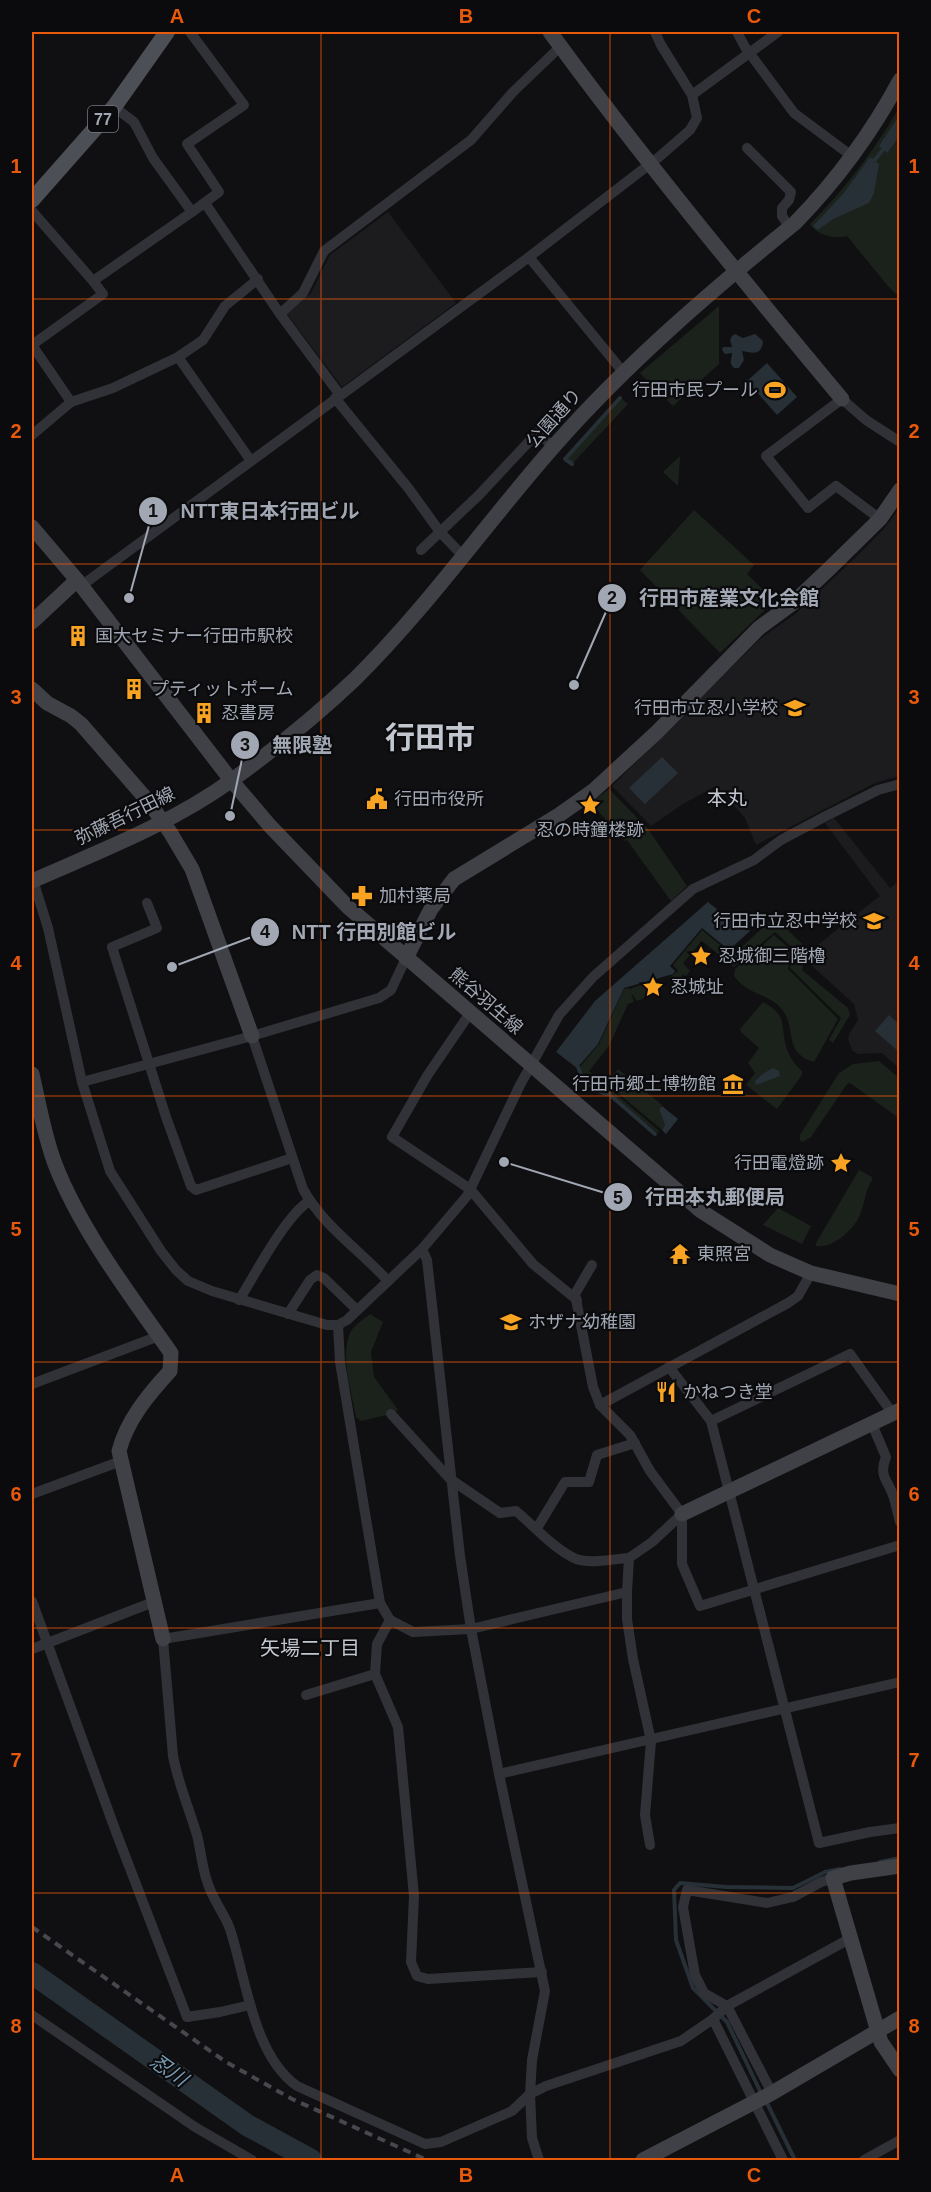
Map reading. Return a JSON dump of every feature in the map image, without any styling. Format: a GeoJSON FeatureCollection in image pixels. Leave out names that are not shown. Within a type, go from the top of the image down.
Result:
{"type":"FeatureCollection","features":[{"type":"Feature","properties":{"kind":"main road","name":"77"},"geometry":{"type":"LineString","coordinates":[[32,200],[114,107],[167,32]]}},
{"type":"Feature","properties":{"kind":"street"},"geometry":{"type":"LineString","coordinates":[[93,281],[219,192],[187,144],[244,105],[190,32]]}},
{"type":"Feature","properties":{"kind":"street"},"geometry":{"type":"LineString","coordinates":[[550,32],[650,165],[736,273],[842,399],[866,420],[900,442]]}},
{"type":"Feature","properties":{"kind":"street"},"geometry":{"type":"LineString","coordinates":[[32,622],[79,583],[251,461],[529,257],[650,165],[695,124],[697,118],[692,95],[655,32]]}},
{"type":"Feature","properties":{"kind":"street"},"geometry":{"type":"LineString","coordinates":[[737,32],[749,53],[794,113],[853,157]]}},
{"type":"Feature","properties":{"kind":"street"},"geometry":{"type":"LineString","coordinates":[[692,95],[778,32]]}},
{"type":"Feature","properties":{"kind":"street"},"geometry":{"type":"LineString","coordinates":[[280,314],[303,293],[324,251],[471,140],[513,92],[561,46]]}},
{"type":"Feature","properties":{"kind":"street","name":"公園通り"},"geometry":{"type":"LineString","coordinates":[[231,780],[316,714],[354,679],[392,639],[553,447],[623,372],[790,228],[812,206],[853,157],[900,80]]}},
{"type":"Feature","properties":{"kind":"street"},"geometry":{"type":"LineString","coordinates":[[114,107],[134,122],[153,158],[192,212]]}},
{"type":"Feature","properties":{"kind":"street"},"geometry":{"type":"LineString","coordinates":[[747,148],[791,192],[791,196],[782,207],[782,216],[790,228]]}},
{"type":"Feature","properties":{"kind":"street"},"geometry":{"type":"LineString","coordinates":[[205,203],[338,396],[440,532],[462,555]]}},
{"type":"Feature","properties":{"kind":"street"},"geometry":{"type":"LineString","coordinates":[[32,211],[103,294],[32,345],[71,402]]}},
{"type":"Feature","properties":{"kind":"street"},"geometry":{"type":"LineString","coordinates":[[529,257],[623,372]]}},
{"type":"Feature","properties":{"kind":"street"},"geometry":{"type":"LineString","coordinates":[[32,435],[71,402],[113,388],[178,357],[203,340],[225,306],[258,279]]}},
{"type":"Feature","properties":{"kind":"street"},"geometry":{"type":"LineString","coordinates":[[178,357],[251,461]]}},
{"type":"Feature","properties":{"kind":"street"},"geometry":{"type":"LineString","coordinates":[[842,399],[766,456],[808,508],[836,486],[879,519]]}},
{"type":"Feature","properties":{"kind":"street"},"geometry":{"type":"LineString","coordinates":[[421,550],[479,495],[538,432],[553,447]]}},
{"type":"Feature","properties":{"kind":"street"},"geometry":{"type":"LineString","coordinates":[[82,1082],[252,1036],[386,995],[391,990],[431,909],[454,879],[559,815],[593,791],[657,732],[759,628],[793,603],[879,519],[900,490]]}},
{"type":"Feature","properties":{"kind":"street","name":"熊谷羽生線"},"geometry":{"type":"LineString","coordinates":[[32,527],[79,583],[231,780],[310,870],[348,907],[701,1211],[770,1256],[811,1273],[900,1294]]}},
{"type":"Feature","properties":{"kind":"street"},"geometry":{"type":"LineString","coordinates":[[32,689],[47,703],[81,724],[126,774],[164,822],[192,869],[309,1201],[319,1214],[388,1281]]}},
{"type":"Feature","properties":{"kind":"street","name":"弥藤吾行田線"},"geometry":{"type":"LineString","coordinates":[[32,881],[164,822],[231,780]]}},
{"type":"Feature","properties":{"kind":"street"},"geometry":{"type":"LineString","coordinates":[[32,881],[48,928],[82,1082],[110,1171],[161,1251],[188,1281],[239,1300],[327,1325],[338,1325],[347,1320],[422,1249],[466,1196],[531,1065],[559,1015],[593,977],[693,889],[754,860],[781,840],[826,816],[878,790],[900,784]]}},
{"type":"Feature","properties":{"kind":"street"},"geometry":{"type":"LineString","coordinates":[[147,903],[157,928],[112,947],[149,1065],[191,1186],[196,1190],[292,1158]]}},
{"type":"Feature","properties":{"kind":"street"},"geometry":{"type":"LineString","coordinates":[[470,1013],[427,1076],[392,1137],[470,1189],[533,1264],[577,1300]]}},
{"type":"Feature","properties":{"kind":"street"},"geometry":{"type":"LineString","coordinates":[[32,1074],[34,1091],[54,1162],[71,1201],[171,1353],[170,1371],[151,1391],[123,1436],[119,1451],[156,1601],[163,1639],[172,1756],[176,1772],[197,1835],[208,1885],[229,1928],[250,2005],[263,2039],[285,2078],[297,2086],[425,2144],[441,2142],[512,2111],[530,2094],[546,2086],[681,2041],[713,2019],[727,2006],[851,1938]]}},
{"type":"Feature","properties":{"kind":"street"},"geometry":{"type":"LineString","coordinates":[[239,1300],[299,1208],[309,1201]]}},
{"type":"Feature","properties":{"kind":"street"},"geometry":{"type":"LineString","coordinates":[[422,1249],[427,1260],[450,1479],[471,1629],[545,1991],[532,2060],[530,2094],[532,2138],[539,2160]]}},
{"type":"Feature","properties":{"kind":"street"},"geometry":{"type":"LineString","coordinates":[[592,1265],[575,1293],[593,1387],[600,1405],[630,1435],[650,1471],[682,1514],[682,1564],[700,1606],[900,1545]]}},
{"type":"Feature","properties":{"kind":"street"},"geometry":{"type":"LineString","coordinates":[[600,1405],[788,1303],[798,1296],[811,1273]]}},
{"type":"Feature","properties":{"kind":"street"},"geometry":{"type":"LineString","coordinates":[[288,1314],[310,1280],[318,1275],[357,1310]]}},
{"type":"Feature","properties":{"kind":"street"},"geometry":{"type":"LineString","coordinates":[[338,1325],[340,1362],[380,1603],[390,1620],[412,1632],[471,1629],[627,1592]]}},
{"type":"Feature","properties":{"kind":"street"},"geometry":{"type":"LineString","coordinates":[[32,1384],[159,1336]]}},
{"type":"Feature","properties":{"kind":"street"},"geometry":{"type":"LineString","coordinates":[[391,1414],[450,1479],[500,1513],[516,1511],[576,1559],[590,1561],[629,1558],[652,1542],[682,1514],[896,1412],[850,1354],[711,1421]]}},
{"type":"Feature","properties":{"kind":"street"},"geometry":{"type":"LineString","coordinates":[[669,1367],[711,1421],[786,1706],[819,1843],[900,1828]]}},
{"type":"Feature","properties":{"kind":"street"},"geometry":{"type":"LineString","coordinates":[[872,1424],[886,1457],[882,1469],[883,1475],[894,1496],[900,1522]]}},
{"type":"Feature","properties":{"kind":"street"},"geometry":{"type":"LineString","coordinates":[[537,1528],[565,1482],[589,1482],[597,1455],[635,1443]]}},
{"type":"Feature","properties":{"kind":"street"},"geometry":{"type":"LineString","coordinates":[[32,1494],[121,1461]]}},
{"type":"Feature","properties":{"kind":"street"},"geometry":{"type":"LineString","coordinates":[[629,1558],[627,1619],[633,1659],[651,1740],[645,1815],[650,1845]]}},
{"type":"Feature","properties":{"kind":"street"},"geometry":{"type":"LineString","coordinates":[[32,1601],[187,2017],[250,2005]]}},
{"type":"Feature","properties":{"kind":"street"},"geometry":{"type":"LineString","coordinates":[[32,1649],[156,1601]]}},
{"type":"Feature","properties":{"kind":"street"},"geometry":{"type":"LineString","coordinates":[[163,1639],[380,1603]]}},
{"type":"Feature","properties":{"kind":"street"},"geometry":{"type":"LineString","coordinates":[[390,1620],[377,1644],[375,1674],[398,1727],[414,1896],[411,1962],[417,1976],[428,1979],[542,1972]]}},
{"type":"Feature","properties":{"kind":"street"},"geometry":{"type":"LineString","coordinates":[[306,1695],[375,1674]]}},
{"type":"Feature","properties":{"kind":"street"},"geometry":{"type":"LineString","coordinates":[[499,1774],[651,1740],[786,1706],[900,1682]]}},
{"type":"Feature","properties":{"kind":"street"},"geometry":{"type":"LineString","coordinates":[[772,2094],[727,2006],[704,1993],[695,1975],[683,1907],[687,1890],[767,1903],[793,1897],[821,1882],[850,1873],[900,1866]]}},
{"type":"Feature","properties":{"kind":"street"},"geometry":{"type":"LineString","coordinates":[[833,1878],[882,2042],[900,2070]]}},
{"type":"Feature","properties":{"kind":"street"},"geometry":{"type":"LineString","coordinates":[[32,2015],[195,2127],[252,2160]]}},
{"type":"Feature","properties":{"kind":"street"},"geometry":{"type":"LineString","coordinates":[[643,2160],[772,2094],[900,2018]]}},
{"type":"Feature","properties":{"kind":"street"},"geometry":{"type":"LineString","coordinates":[[713,2019],[783,2160]]}},
{"type":"Feature","properties":{"kind":"street"},"geometry":{"type":"LineString","coordinates":[[864,2160],[900,2140]]}},
{"type":"Feature","properties":{"kind":"shaded area"},"geometry":{"type":"Polygon","coordinates":[[[899,108],[899,297],[847,236],[827,236],[810,224],[858,169],[899,108]]]}},
{"type":"Feature","properties":{"kind":"shaded area"},"geometry":{"type":"Polygon","coordinates":[[[899,116],[899,137],[887,153],[879,146],[899,116]]]}},
{"type":"Feature","properties":{"kind":"shaded area"},"geometry":{"type":"Polygon","coordinates":[[[870,157],[879,164],[874,193],[869,203],[833,219],[818,230],[813,226],[843,194],[870,157]]]}},
{"type":"Feature","properties":{"kind":"shaded area"},"geometry":{"type":"Polygon","coordinates":[[[388,212],[456,303],[342,387],[287,314],[311,293],[330,255],[388,212]]]}},
{"type":"Feature","properties":{"kind":"shaded area"},"geometry":{"type":"Polygon","coordinates":[[[719,306],[719,364],[673,406],[640,373],[719,306]]]}},
{"type":"Feature","properties":{"kind":"shaded area"},"geometry":{"type":"Polygon","coordinates":[[[735,334],[743,338],[755,334],[763,341],[759,351],[753,353],[742,351],[744,360],[739,368],[734,368],[731,364],[732,353],[725,354],[722,350],[723,347],[732,347],[730,340],[735,334]]]}},
{"type":"Feature","properties":{"kind":"shaded area"},"geometry":{"type":"Polygon","coordinates":[[[767,363],[797,397],[777,415],[747,381],[767,363]]]}},
{"type":"Feature","properties":{"kind":"shaded area"},"geometry":{"type":"Polygon","coordinates":[[[622,399],[628,404],[573,463],[567,458],[622,399]]]}},
{"type":"Feature","properties":{"kind":"shaded area"},"geometry":{"type":"Polygon","coordinates":[[[680,457],[678,486],[663,472],[680,457]]]}},
{"type":"Feature","properties":{"kind":"shaded area","name":"行田市立忍小学校"},"geometry":{"type":"Polygon","coordinates":[[[899,509],[899,776],[875,783],[756,845],[745,818],[716,786],[683,804],[651,826],[612,786],[760,639],[795,614],[855,558],[883,530],[899,509]]]}},
{"type":"Feature","properties":{"kind":"shaded area"},"geometry":{"type":"Polygon","coordinates":[[[694,510],[754,565],[747,574],[774,601],[720,653],[640,570],[694,510]]]}},
{"type":"Feature","properties":{"kind":"shaded area"},"geometry":{"type":"Polygon","coordinates":[[[662,757],[678,773],[645,804],[629,788],[662,757]]]}},
{"type":"Feature","properties":{"kind":"shaded area"},"geometry":{"type":"Polygon","coordinates":[[[609,789],[648,829],[687,886],[671,901],[627,840],[625,841],[591,803],[609,789]]]}},
{"type":"Feature","properties":{"kind":"shaded area","name":"行田市立忍中学校"},"geometry":{"type":"Polygon","coordinates":[[[834,818],[890,888],[899,881],[899,1068],[882,1053],[858,1054],[853,1051],[848,1040],[858,1020],[854,1004],[810,964],[815,947],[880,896],[825,823],[834,818]]]}},
{"type":"Feature","properties":{"kind":"shaded area"},"geometry":{"type":"Polygon","coordinates":[[[708,902],[738,926],[743,923],[750,931],[729,950],[702,928],[670,966],[675,971],[673,974],[624,988],[598,1044],[577,1068],[556,1052],[595,1001],[708,902]]]}},
{"type":"Feature","properties":{"kind":"shaded area"},"geometry":{"type":"Polygon","coordinates":[[[778,920],[807,949],[802,970],[848,1008],[850,1015],[833,1043],[829,1040],[841,1018],[790,968],[794,949],[775,932],[734,967],[702,941],[683,963],[690,971],[686,976],[682,974],[683,979],[677,987],[673,987],[670,977],[678,971],[673,965],[702,930],[734,954],[769,922],[778,920]]]}},
{"type":"Feature","properties":{"kind":"shaded area"},"geometry":{"type":"Polygon","coordinates":[[[774,935],[791,950],[788,969],[838,1019],[814,1062],[798,1053],[794,1047],[784,1012],[772,1001],[746,988],[734,976],[735,969],[774,935]]]}},
{"type":"Feature","properties":{"kind":"shaded area"},"geometry":{"type":"Polygon","coordinates":[[[647,983],[652,995],[637,1001],[631,993],[634,1002],[628,1004],[609,1046],[589,1071],[659,1131],[658,1133],[610,1093],[591,1084],[580,1067],[599,1044],[624,989],[631,990],[647,983]]]}},
{"type":"Feature","properties":{"kind":"shaded area"},"geometry":{"type":"Polygon","coordinates":[[[763,1002],[779,1015],[787,1050],[802,1071],[802,1075],[777,1109],[746,1085],[755,1073],[748,1063],[759,1048],[740,1029],[763,1002]]]}},
{"type":"Feature","properties":{"kind":"shaded area"},"geometry":{"type":"Polygon","coordinates":[[[889,1015],[899,1024],[899,1052],[875,1031],[889,1015]]]}},
{"type":"Feature","properties":{"kind":"shaded area"},"geometry":{"type":"Polygon","coordinates":[[[879,1061],[899,1078],[899,1118],[850,1083],[847,1084],[811,1137],[803,1142],[800,1140],[800,1135],[839,1073],[853,1064],[879,1061]]]}},
{"type":"Feature","properties":{"kind":"shaded area"},"geometry":{"type":"Polygon","coordinates":[[[773,1068],[779,1071],[780,1076],[756,1085],[755,1081],[773,1068]]]}},
{"type":"Feature","properties":{"kind":"shaded area"},"geometry":{"type":"Polygon","coordinates":[[[618,1069],[662,1105],[659,1109],[665,1125],[662,1130],[606,1083],[618,1069]]]}},
{"type":"Feature","properties":{"kind":"shaded area"},"geometry":{"type":"Polygon","coordinates":[[[662,1106],[678,1119],[666,1134],[662,1130],[665,1125],[659,1109],[662,1106]]]}},
{"type":"Feature","properties":{"kind":"shaded area"},"geometry":{"type":"Polygon","coordinates":[[[859,1170],[872,1177],[872,1180],[858,1218],[849,1231],[836,1241],[816,1246],[816,1243],[859,1170]]]}},
{"type":"Feature","properties":{"kind":"shaded area"},"geometry":{"type":"Polygon","coordinates":[[[778,1208],[811,1226],[802,1244],[763,1225],[778,1208]]]}},
{"type":"Feature","properties":{"kind":"shaded area"},"geometry":{"type":"Polygon","coordinates":[[[370,1314],[383,1322],[371,1352],[374,1377],[398,1410],[391,1414],[361,1421],[356,1417],[346,1353],[351,1330],[370,1314]]]}},
{"type":"Feature","properties":{"kind":"waterway"},"geometry":{"type":"LineString","coordinates":[[874,161],[885,147]]}},
{"type":"Feature","properties":{"kind":"waterway"},"geometry":{"type":"LineString","coordinates":[[572,464],[565,459],[620,398]]}},
{"type":"Feature","properties":{"kind":"waterway"},"geometry":{"type":"LineString","coordinates":[[578,1067],[590,1085],[609,1094],[655,1134]]}},
{"type":"Feature","properties":{"kind":"waterway"},"geometry":{"type":"LineString","coordinates":[[880,1862],[900,1858]]}},
{"type":"Feature","properties":{"kind":"waterway"},"geometry":{"type":"LineString","coordinates":[[761,2093],[727,2022],[693,1988],[676,1940],[674,1890],[680,1883],[726,1887],[793,1888],[825,1872],[840,1869]]}},
{"type":"Feature","properties":{"kind":"waterway","name":"忍川"},"geometry":{"type":"LineString","coordinates":[[32,1973],[247,2125],[311,2160]]}},
{"type":"Feature","properties":{"kind":"waterway"},"geometry":{"type":"LineString","coordinates":[[765,2099],[795,2160]]}},
{"type":"Feature","properties":{"kind":"railway"},"geometry":{"type":"LineString","coordinates":[[32,1927],[226,2062],[292,2099],[427,2160]]}},
{"type":"Feature","properties":{"kind":"place","name":"行田市民プール"},"geometry":{"type":"Point","coordinates":[775,390]}},
{"type":"Feature","properties":{"kind":"place","name":"NTT東日本行田ビル"},"geometry":{"type":"Point","coordinates":[129,598]}},
{"type":"Feature","properties":{"kind":"place","name":"国大セミナー行田市駅校"},"geometry":{"type":"Point","coordinates":[78,636]}},
{"type":"Feature","properties":{"kind":"place","name":"行田市産業文化会館"},"geometry":{"type":"Point","coordinates":[574,685]}},
{"type":"Feature","properties":{"kind":"place","name":"プティットポーム"},"geometry":{"type":"Point","coordinates":[134,689]}},
{"type":"Feature","properties":{"kind":"place","name":"行田市立忍小学校"},"geometry":{"type":"Point","coordinates":[795,708]}},
{"type":"Feature","properties":{"kind":"place","name":"忍書房"},"geometry":{"type":"Point","coordinates":[204,713]}},
{"type":"Feature","properties":{"kind":"place","name":"行田市役所"},"geometry":{"type":"Point","coordinates":[377,799]}},
{"type":"Feature","properties":{"kind":"place","name":"忍の時鐘楼跡"},"geometry":{"type":"Point","coordinates":[590,805]}},
{"type":"Feature","properties":{"kind":"place","name":"無限塾"},"geometry":{"type":"Point","coordinates":[230,816]}},
{"type":"Feature","properties":{"kind":"place","name":"加村薬局"},"geometry":{"type":"Point","coordinates":[362,896]}},
{"type":"Feature","properties":{"kind":"place","name":"行田市立忍中学校"},"geometry":{"type":"Point","coordinates":[874,921]}},
{"type":"Feature","properties":{"kind":"place","name":"忍城御三階櫓"},"geometry":{"type":"Point","coordinates":[701,956]}},
{"type":"Feature","properties":{"kind":"place","name":"NTT 行田別館ビル"},"geometry":{"type":"Point","coordinates":[172,967]}},
{"type":"Feature","properties":{"kind":"place","name":"忍城址"},"geometry":{"type":"Point","coordinates":[653,987]}},
{"type":"Feature","properties":{"kind":"place","name":"行田市郷土博物館"},"geometry":{"type":"Point","coordinates":[733,1084]}},
{"type":"Feature","properties":{"kind":"place","name":"行田本丸郵便局"},"geometry":{"type":"Point","coordinates":[504,1162]}},
{"type":"Feature","properties":{"kind":"place","name":"行田電燈跡"},"geometry":{"type":"Point","coordinates":[841,1163]}},
{"type":"Feature","properties":{"kind":"place","name":"東照宮"},"geometry":{"type":"Point","coordinates":[680,1254]}},
{"type":"Feature","properties":{"kind":"place","name":"ホザナ幼稚園"},"geometry":{"type":"Point","coordinates":[511,1322]}},
{"type":"Feature","properties":{"kind":"place","name":"かねつき堂"},"geometry":{"type":"Point","coordinates":[666,1392]}},
{"type":"Feature","properties":{"kind":"district","name":"行田市"},"geometry":{"type":"Point","coordinates":[430,738]}},
{"type":"Feature","properties":{"kind":"district","name":"本丸"},"geometry":{"type":"Point","coordinates":[727,798]}},
{"type":"Feature","properties":{"kind":"district","name":"矢場二丁目"},"geometry":{"type":"Point","coordinates":[310,1648]}}]}
